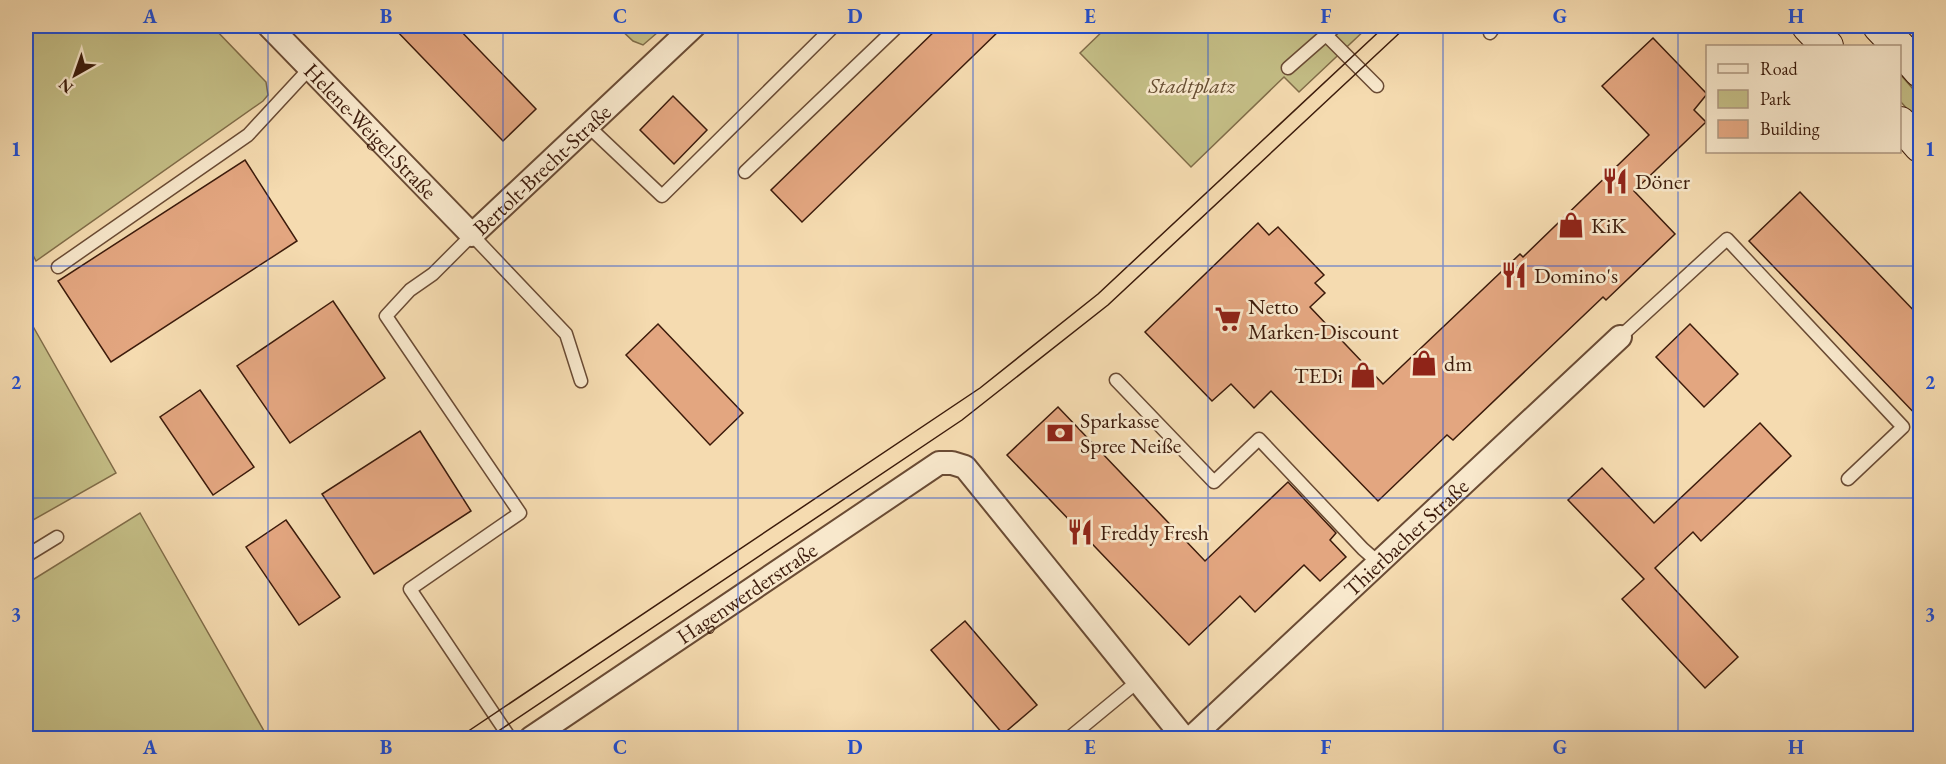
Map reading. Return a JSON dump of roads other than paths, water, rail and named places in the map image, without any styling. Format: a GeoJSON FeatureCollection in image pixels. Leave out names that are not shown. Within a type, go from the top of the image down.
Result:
{"type":"FeatureCollection","features":[{"type":"Feature","properties":{"kind":"main road"},"geometry":{"type":"LineString","coordinates":[[1808,26],[1826,45]]}},
{"type":"Feature","properties":{"kind":"main road"},"geometry":{"type":"LineString","coordinates":[[1878,26],[1897,45]]}},
{"type":"Feature","properties":{"kind":"main road"},"geometry":{"type":"LineString","coordinates":[[1901,49],[1920,71]]}},
{"type":"Feature","properties":{"kind":"main road"},"geometry":{"type":"LineString","coordinates":[[1901,125],[1920,146]]}},
{"type":"Feature","properties":{"kind":"street","name":"Helene-Weigel-Straße"},"geometry":{"type":"LineString","coordinates":[[269,26],[472,235]]}},
{"type":"Feature","properties":{"kind":"street","name":"Bertolt-Brecht-Straße"},"geometry":{"type":"LineString","coordinates":[[472,235],[694,26]]}},
{"type":"Feature","properties":{"kind":"street","name":"Thierbacher Straße"},"geometry":{"type":"LineString","coordinates":[[1191,738],[1620,337]]}},
{"type":"Feature","properties":{"kind":"street","name":"Hagenwerderstraße"},"geometry":{"type":"LineString","coordinates":[[531,738],[939,463],[952,463],[965,467],[1137,682]]}},
{"type":"Feature","properties":{"kind":"street"},"geometry":{"type":"LineString","coordinates":[[1137,682],[1184,738]]}},
{"type":"Feature","properties":{"kind":"lane"},"geometry":{"type":"LineString","coordinates":[[588,126],[662,196],[834,26]]}},
{"type":"Feature","properties":{"kind":"lane"},"geometry":{"type":"LineString","coordinates":[[745,172],[898,26]]}},
{"type":"Feature","properties":{"kind":"lane"},"geometry":{"type":"LineString","coordinates":[[1288,68],[1327,30],[1336,26]]}},
{"type":"Feature","properties":{"kind":"lane"},"geometry":{"type":"LineString","coordinates":[[1327,30],[1377,86]]}},
{"type":"Feature","properties":{"kind":"lane"},"geometry":{"type":"LineString","coordinates":[[58,267],[248,135],[310,68]]}},
{"type":"Feature","properties":{"kind":"lane"},"geometry":{"type":"LineString","coordinates":[[472,235],[433,274],[410,290],[386,316],[520,513],[410,589],[510,738]]}},
{"type":"Feature","properties":{"kind":"lane","name":"Bertolt-Brecht-Straße"},"geometry":{"type":"LineString","coordinates":[[472,235],[566,334],[581,381]]}},
{"type":"Feature","properties":{"kind":"lane"},"geometry":{"type":"LineString","coordinates":[[1620,337],[1727,239],[1903,427],[1848,479]]}},
{"type":"Feature","properties":{"kind":"lane"},"geometry":{"type":"LineString","coordinates":[[1116,380],[1214,482],[1259,439],[1379,563]]}},
{"type":"Feature","properties":{"kind":"lane"},"geometry":{"type":"LineString","coordinates":[[26,556],[57,537]]}},
{"type":"Feature","properties":{"kind":"lane"},"geometry":{"type":"LineString","coordinates":[[1069,738],[1137,682]]}},
{"type":"Feature","properties":{"kind":"tram line"},"geometry":{"type":"LineString","coordinates":[[458,738],[980,388],[1098,294],[1385,26]]}},
{"type":"Feature","properties":{"kind":"tram line"},"geometry":{"type":"LineString","coordinates":[[488,738],[962,420],[1108,305],[1407,26]]}},
{"type":"Feature","properties":{"kind":"place","name":"Döner"},"geometry":{"type":"Point","coordinates":[1615,181]}},
{"type":"Feature","properties":{"kind":"place","name":"KiK"},"geometry":{"type":"Point","coordinates":[1571,225]}},
{"type":"Feature","properties":{"kind":"place","name":"Domino's"},"geometry":{"type":"Point","coordinates":[1514,275]}},
{"type":"Feature","properties":{"kind":"place","name":"Netto Marken-Discount"},"geometry":{"type":"Point","coordinates":[1228,319]}},
{"type":"Feature","properties":{"kind":"place","name":"dm"},"geometry":{"type":"Point","coordinates":[1424,363]}},
{"type":"Feature","properties":{"kind":"place","name":"TEDi"},"geometry":{"type":"Point","coordinates":[1363,375]}},
{"type":"Feature","properties":{"kind":"place","name":"Sparkasse Spree Neiße"},"geometry":{"type":"Point","coordinates":[1060,433]}},
{"type":"Feature","properties":{"kind":"place","name":"Freddy Fresh"},"geometry":{"type":"Point","coordinates":[1080,532]}},
{"type":"Feature","properties":{"kind":"park label","name":"Stadtplatz"},"geometry":{"type":"Point","coordinates":[1192,85]}}]}
